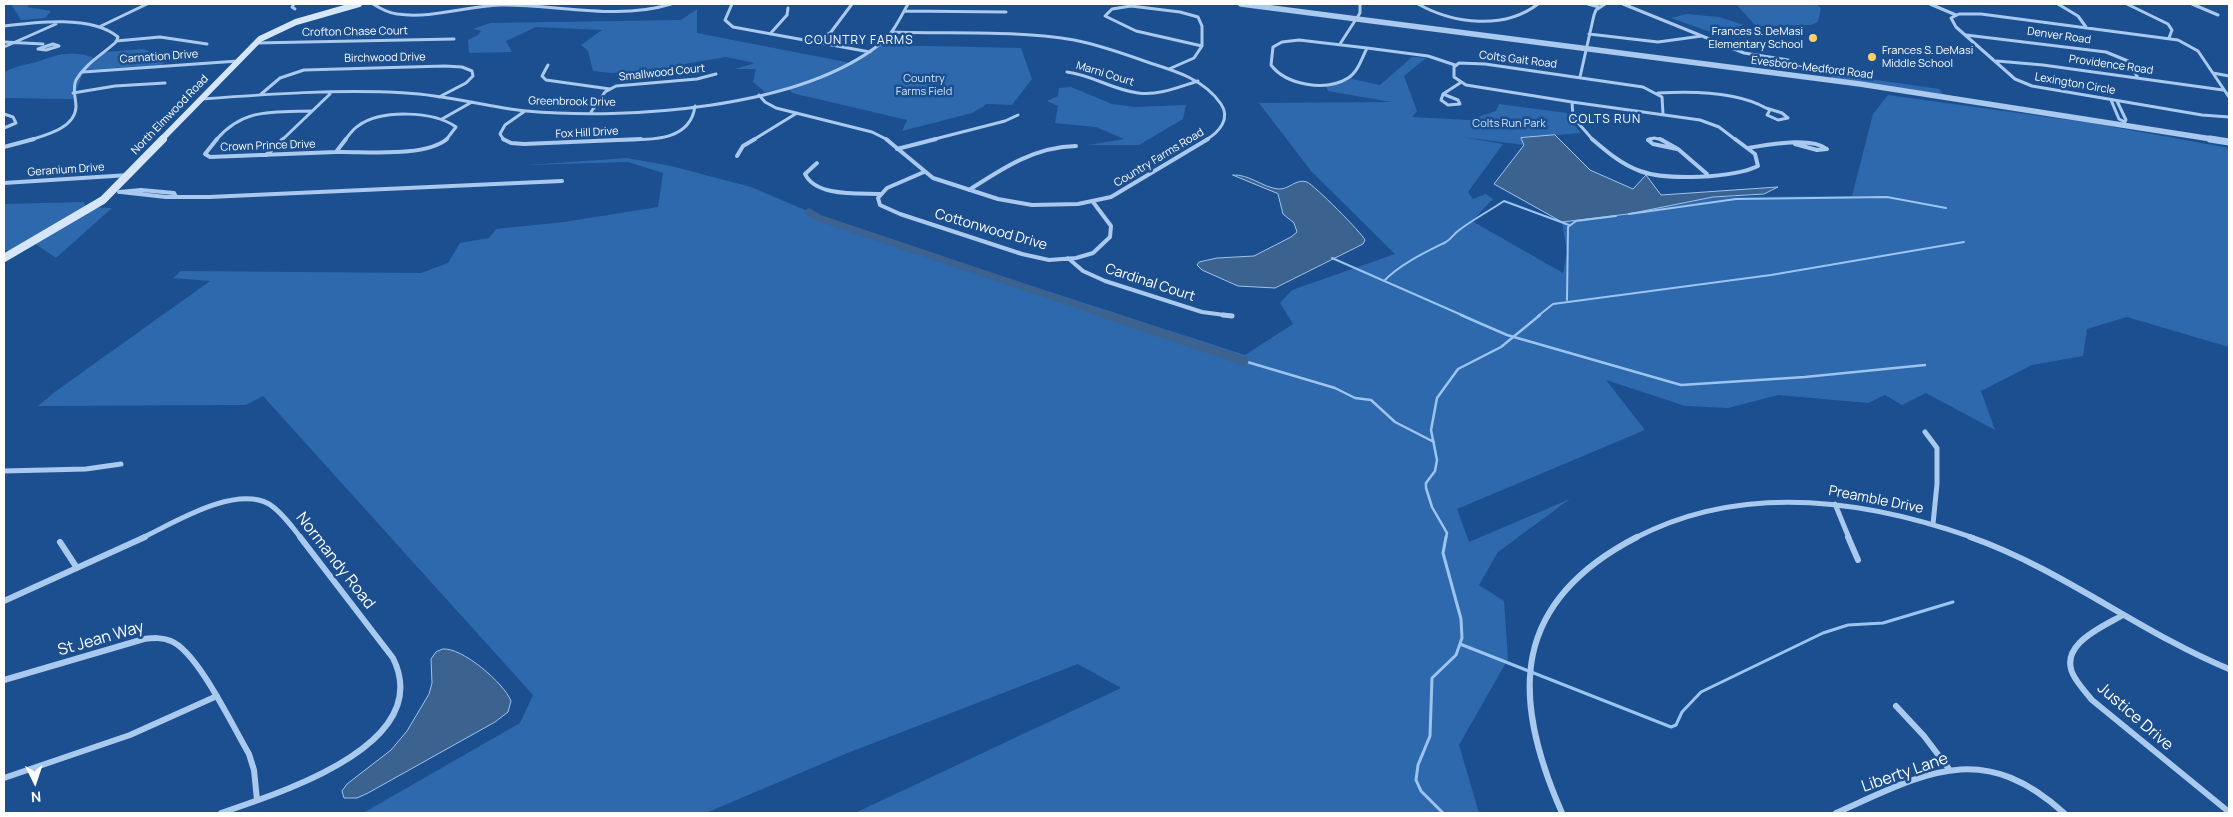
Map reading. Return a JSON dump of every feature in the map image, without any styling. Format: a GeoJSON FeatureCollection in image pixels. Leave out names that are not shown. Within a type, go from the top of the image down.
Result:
{"type":"FeatureCollection","features":[{"type":"Feature","properties":{"kind":"main road","name":"North Elmwood Road"},"geometry":{"type":"LineString","coordinates":[[4,258],[81,214],[111,192],[256,42],[296,22],[359,4]]}},
{"type":"Feature","properties":{"kind":"street"},"geometry":{"type":"LineString","coordinates":[[99,27],[147,4]]}},
{"type":"Feature","properties":{"kind":"street"},"geometry":{"type":"LineString","coordinates":[[294,4],[292,7],[294,9]]}},
{"type":"Feature","properties":{"kind":"street"},"geometry":{"type":"LineString","coordinates":[[373,4],[378,10],[400,15],[476,5],[512,4],[652,10],[672,4]]}},
{"type":"Feature","properties":{"kind":"street"},"geometry":{"type":"LineString","coordinates":[[569,7],[573,4]]}},
{"type":"Feature","properties":{"kind":"street"},"geometry":{"type":"LineString","coordinates":[[732,4],[725,20],[727,24],[738,28],[871,52]]}},
{"type":"Feature","properties":{"kind":"street"},"geometry":{"type":"LineString","coordinates":[[816,42],[831,32],[852,4]]}},
{"type":"Feature","properties":{"kind":"street","name":"Greenbrook Drive"},"geometry":{"type":"LineString","coordinates":[[202,99],[259,95],[408,93],[525,110],[591,112],[695,106],[759,95],[820,77],[849,65],[871,52],[892,32],[908,4]]}},
{"type":"Feature","properties":{"kind":"street","name":"Evesboro-Medford Road"},"geometry":{"type":"LineString","coordinates":[[1241,4],[1913,92],[2123,122],[2229,142]]}},
{"type":"Feature","properties":{"kind":"street"},"geometry":{"type":"LineString","coordinates":[[1340,44],[1360,11],[1360,4]]}},
{"type":"Feature","properties":{"kind":"street"},"geometry":{"type":"LineString","coordinates":[[1418,4],[1439,14],[1494,21],[1520,15],[1538,4]]}},
{"type":"Feature","properties":{"kind":"street"},"geometry":{"type":"LineString","coordinates":[[1588,4],[1600,7]]}},
{"type":"Feature","properties":{"kind":"street"},"geometry":{"type":"LineString","coordinates":[[1580,77],[1595,12],[1605,4]]}},
{"type":"Feature","properties":{"kind":"street"},"geometry":{"type":"LineString","coordinates":[[1623,4],[1744,52],[1788,60]]}},
{"type":"Feature","properties":{"kind":"street"},"geometry":{"type":"LineString","coordinates":[[1930,4],[1940,10],[1956,15],[1981,14],[2169,38],[2196,49],[2229,97]]}},
{"type":"Feature","properties":{"kind":"street"},"geometry":{"type":"LineString","coordinates":[[2058,4],[2080,18],[2086,27]]}},
{"type":"Feature","properties":{"kind":"street"},"geometry":{"type":"LineString","coordinates":[[2127,4],[2165,22],[2172,30],[2169,38]]}},
{"type":"Feature","properties":{"kind":"street"},"geometry":{"type":"LineString","coordinates":[[2192,4],[2218,14]]}},
{"type":"Feature","properties":{"kind":"street"},"geometry":{"type":"LineString","coordinates":[[1168,69],[1197,56],[1201,52],[1202,46],[1201,21],[1190,14],[1131,6],[1116,8],[1106,14],[1111,21],[1134,29],[1178,43],[1202,46]]}},
{"type":"Feature","properties":{"kind":"street"},"geometry":{"type":"LineString","coordinates":[[770,34],[787,15],[788,8]]}},
{"type":"Feature","properties":{"kind":"street"},"geometry":{"type":"LineString","coordinates":[[904,11],[1006,12]]}},
{"type":"Feature","properties":{"kind":"street","name":"Lexington Circle"},"geometry":{"type":"LineString","coordinates":[[1956,15],[1952,20],[1966,35],[2016,78],[2032,86],[2202,115],[2229,117]]}},
{"type":"Feature","properties":{"kind":"street"},"geometry":{"type":"LineString","coordinates":[[4,47],[59,23]]}},
{"type":"Feature","properties":{"kind":"street"},"geometry":{"type":"LineString","coordinates":[[4,26],[59,23],[99,27],[115,32],[118,37],[84,70],[75,82],[73,92],[76,112],[65,124],[39,137],[4,147]]}},
{"type":"Feature","properties":{"kind":"street","name":"Country Farms Road"},"geometry":{"type":"LineString","coordinates":[[759,95],[768,104],[797,114],[872,132],[897,148],[924,172],[939,180],[1006,201],[1032,206],[1060,206],[1093,202],[1111,197],[1131,187],[1219,130],[1225,120],[1224,109],[1215,96],[1198,81],[1168,69],[1088,43],[1057,38],[892,32]]}},
{"type":"Feature","properties":{"kind":"street"},"geometry":{"type":"LineString","coordinates":[[1589,34],[1658,42],[1702,36]]}},
{"type":"Feature","properties":{"kind":"street","name":"Denver Road"},"geometry":{"type":"LineString","coordinates":[[1966,35],[2106,52],[2128,61],[2138,78]]}},
{"type":"Feature","properties":{"kind":"street"},"geometry":{"type":"LineString","coordinates":[[116,41],[160,37],[189,43],[207,44]]}},
{"type":"Feature","properties":{"kind":"street","name":"Crofton Chase Court"},"geometry":{"type":"LineString","coordinates":[[256,42],[454,39]]}},
{"type":"Feature","properties":{"kind":"street"},"geometry":{"type":"LineString","coordinates":[[1367,48],[1358,67],[1350,76],[1334,83],[1300,82],[1280,75],[1272,66],[1271,49],[1282,42],[1302,40],[1340,44],[1428,56],[1455,65],[1453,75],[1460,83]]}},
{"type":"Feature","properties":{"kind":"street"},"geometry":{"type":"LineString","coordinates":[[4,42],[56,44],[59,46],[50,50],[38,49],[46,45]]}},
{"type":"Feature","properties":{"kind":"street","name":"Carnation Drive"},"geometry":{"type":"LineString","coordinates":[[84,70],[239,60]]}},
{"type":"Feature","properties":{"kind":"street","name":"Providence Road"},"geometry":{"type":"LineString","coordinates":[[1997,62],[2043,65],[2223,90]]}},
{"type":"Feature","properties":{"kind":"street","name":"Colts Gait Road"},"geometry":{"type":"LineString","coordinates":[[1455,65],[1485,64],[1635,85],[1658,93],[1702,94],[1736,99],[1764,107],[1782,113],[1788,118],[1782,120],[1771,118],[1767,115],[1769,109],[1764,107]]}},
{"type":"Feature","properties":{"kind":"street"},"geometry":{"type":"LineString","coordinates":[[548,65],[542,76],[546,80],[610,89]]}},
{"type":"Feature","properties":{"kind":"street","name":"Birchwood Drive"},"geometry":{"type":"LineString","coordinates":[[259,95],[280,78],[311,69],[445,66],[462,67],[472,71],[473,76],[470,80],[439,97]]}},
{"type":"Feature","properties":{"kind":"street","name":"Marni Court"},"geometry":{"type":"LineString","coordinates":[[1066,72],[1082,74],[1139,93],[1157,92],[1198,81]]}},
{"type":"Feature","properties":{"kind":"street"},"geometry":{"type":"LineString","coordinates":[[2213,73],[2229,76]]}},
{"type":"Feature","properties":{"kind":"street","name":"Smallwood Court"},"geometry":{"type":"LineString","coordinates":[[591,112],[610,89],[628,84],[697,79],[716,74]]}},
{"type":"Feature","properties":{"kind":"street"},"geometry":{"type":"LineString","coordinates":[[73,92],[116,86],[165,83]]}},
{"type":"Feature","properties":{"kind":"street"},"geometry":{"type":"LineString","coordinates":[[1443,94],[1458,100],[1460,104],[1452,105],[1443,103],[1441,100],[1443,94],[1448,88],[1460,83],[1572,102],[1663,114],[1712,124],[1758,158],[1759,164],[1756,169],[1737,173],[1656,176],[1642,173],[1625,166],[1577,122],[1571,113],[1572,102]]}},
{"type":"Feature","properties":{"kind":"street"},"geometry":{"type":"LineString","coordinates":[[266,155],[331,93]]}},
{"type":"Feature","properties":{"kind":"street"},"geometry":{"type":"LineString","coordinates":[[1658,93],[1664,100],[1663,114]]}},
{"type":"Feature","properties":{"kind":"street"},"geometry":{"type":"LineString","coordinates":[[2111,100],[2119,119],[2123,122],[2126,120],[2117,101]]}},
{"type":"Feature","properties":{"kind":"street"},"geometry":{"type":"LineString","coordinates":[[442,119],[472,102]]}},
{"type":"Feature","properties":{"kind":"street","name":"Fox Hill Drive"},"geometry":{"type":"LineString","coordinates":[[525,110],[502,128],[500,134],[502,139],[528,144],[660,138],[690,126],[694,117],[695,106]]}},
{"type":"Feature","properties":{"kind":"street","name":"Crown Prince Drive"},"geometry":{"type":"LineString","coordinates":[[311,111],[242,116],[228,125],[205,154],[210,157],[266,155],[408,149],[437,146],[447,139],[456,126],[442,119],[411,114],[380,117],[359,126],[336,152]]}},
{"type":"Feature","properties":{"kind":"street"},"geometry":{"type":"LineString","coordinates":[[4,114],[13,117],[16,123],[4,128]]}},
{"type":"Feature","properties":{"kind":"street"},"geometry":{"type":"LineString","coordinates":[[738,156],[743,146],[797,114]]}},
{"type":"Feature","properties":{"kind":"street"},"geometry":{"type":"LineString","coordinates":[[897,148],[1005,121],[1018,115]]}},
{"type":"Feature","properties":{"kind":"street"},"geometry":{"type":"LineString","coordinates":[[1677,150],[1653,144],[1648,140],[1654,137],[1664,138],[1707,174]]}},
{"type":"Feature","properties":{"kind":"street"},"geometry":{"type":"LineString","coordinates":[[1746,148],[1816,142],[1823,144],[1827,148],[1817,150],[1796,144]]}},
{"type":"Feature","properties":{"kind":"street"},"geometry":{"type":"LineString","coordinates":[[969,190],[1032,152],[1053,146],[1076,146]]}},
{"type":"Feature","properties":{"kind":"street"},"geometry":{"type":"LineString","coordinates":[[817,163],[806,174],[808,181],[816,186],[836,191],[880,194],[898,182],[924,172]]}},
{"type":"Feature","properties":{"kind":"street","name":"Geranium Drive"},"geometry":{"type":"LineString","coordinates":[[4,183],[129,174]]}},
{"type":"Feature","properties":{"kind":"street"},"geometry":{"type":"LineString","coordinates":[[111,192],[176,197],[226,197],[562,180]]}},
{"type":"Feature","properties":{"kind":"street","name":"Cottonwood Drive"},"geometry":{"type":"LineString","coordinates":[[880,194],[878,198],[880,205],[900,214],[1033,257],[1068,258],[1091,253],[1104,246],[1110,238],[1111,225],[1093,202]]}},
{"type":"Feature","properties":{"kind":"street","name":"Cardinal Court"},"geometry":{"type":"LineString","coordinates":[[1068,258],[1083,271],[1105,281],[1202,312],[1232,316]]}},
{"type":"Feature","properties":{"kind":"street"},"geometry":{"type":"LineString","coordinates":[[1925,432],[1937,448],[1937,484],[1933,524]]}},
{"type":"Feature","properties":{"kind":"street"},"geometry":{"type":"LineString","coordinates":[[4,471],[86,469],[121,464]]}},
{"type":"Feature","properties":{"kind":"street","name":"Normandy Road"},"geometry":{"type":"LineString","coordinates":[[4,602],[203,510],[225,502],[246,499],[264,501],[276,509],[286,519],[381,642],[400,676],[401,694],[394,714],[386,726],[351,758],[320,776],[221,813]]}},
{"type":"Feature","properties":{"kind":"street","name":"Preamble Drive"},"geometry":{"type":"LineString","coordinates":[[1562,813],[1547,780],[1536,747],[1530,715],[1528,685],[1530,658],[1537,634],[1548,613],[1562,594],[1587,569],[1635,537],[1680,518],[1709,509],[1746,503],[1782,501],[1835,504],[1873,510],[1933,524],[1979,540],[2029,561],[2176,646],[2229,669]]}},
{"type":"Feature","properties":{"kind":"street"},"geometry":{"type":"LineString","coordinates":[[1835,504],[1858,560]]}},
{"type":"Feature","properties":{"kind":"street"},"geometry":{"type":"LineString","coordinates":[[60,542],[76,568]]}},
{"type":"Feature","properties":{"kind":"street","name":"Justice Drive"},"geometry":{"type":"LineString","coordinates":[[2123,615],[2091,634],[2073,650],[2071,667],[2074,677],[2082,689],[2105,712],[2229,812]]}},
{"type":"Feature","properties":{"kind":"street","name":"St Jean Way"},"geometry":{"type":"LineString","coordinates":[[4,680],[133,642],[160,638],[176,643],[190,656],[217,696],[249,754],[254,770],[258,800]]}},
{"type":"Feature","properties":{"kind":"street"},"geometry":{"type":"LineString","coordinates":[[4,778],[130,735],[217,696]]}},
{"type":"Feature","properties":{"kind":"street"},"geometry":{"type":"LineString","coordinates":[[1896,706],[1924,736],[1949,769]]}},
{"type":"Feature","properties":{"kind":"street","name":"Liberty Lane"},"geometry":{"type":"LineString","coordinates":[[1836,813],[1949,769],[1975,768],[2010,778],[2045,798],[2064,813]]}},
{"type":"Feature","properties":{"kind":"green space"},"geometry":{"type":"Polygon","coordinates":[[[11,4],[30,4],[27,7],[51,11],[45,18],[21,20],[11,4]]]}},
{"type":"Feature","properties":{"kind":"green space"},"geometry":{"type":"Polygon","coordinates":[[[1736,4],[1816,4],[1821,8],[1818,22],[1811,25],[1756,26],[1736,4]]]}},
{"type":"Feature","properties":{"kind":"green space","name":"Country Farms Field"},"geometry":{"type":"Polygon","coordinates":[[[697,9],[697,33],[851,63],[879,45],[1021,48],[1032,79],[1012,105],[987,104],[972,113],[902,131],[907,120],[792,93],[788,88],[765,92],[753,82],[756,69],[735,69],[755,63],[726,57],[679,65],[674,69],[612,73],[593,71],[588,51],[581,45],[602,30],[536,27],[506,41],[512,52],[469,53],[468,40],[478,35],[481,31],[473,29],[490,23],[681,20],[697,9]]]}},
{"type":"Feature","properties":{"kind":"green space"},"geometry":{"type":"Polygon","coordinates":[[[1687,14],[1719,17],[1744,25],[1713,33],[1671,18],[1687,14]]]}},
{"type":"Feature","properties":{"kind":"green space"},"geometry":{"type":"Polygon","coordinates":[[[143,49],[169,57],[161,65],[84,70],[73,99],[4,98],[4,72],[14,68],[62,54],[82,54],[96,59],[106,52],[143,49]]]}},
{"type":"Feature","properties":{"kind":"green space","name":"Colts Run Park"},"geometry":{"type":"Polygon","coordinates":[[[1412,57],[1426,58],[1404,76],[1417,111],[1412,117],[1469,120],[1496,111],[1499,104],[1567,113],[1568,118],[1581,133],[1521,138],[1524,145],[1462,137],[1503,144],[1468,192],[1473,199],[1486,194],[1493,199],[1472,221],[1563,273],[1567,253],[1562,222],[1628,214],[1713,197],[1852,196],[1873,114],[1888,95],[2091,123],[2229,148],[2229,347],[2127,317],[2087,329],[2083,356],[2032,365],[1981,391],[1995,430],[1926,393],[1902,405],[1885,395],[1868,403],[1778,395],[1728,408],[1685,406],[1606,380],[1645,430],[1457,509],[1469,542],[1570,499],[1498,552],[1479,585],[1504,601],[1508,659],[1459,745],[1479,813],[855,813],[1121,688],[1078,664],[845,754],[706,813],[363,813],[520,723],[533,695],[263,396],[246,405],[38,406],[56,391],[210,281],[173,278],[181,271],[421,273],[448,263],[460,243],[489,238],[496,229],[564,222],[658,207],[663,173],[628,162],[527,165],[627,158],[671,166],[751,187],[831,221],[1245,355],[1293,324],[1280,303],[1292,290],[1395,254],[1311,171],[1259,103],[1391,102],[1328,91],[1325,84],[1348,78],[1380,85],[1412,57]]]}},
{"type":"Feature","properties":{"kind":"green space"},"geometry":{"type":"Polygon","coordinates":[[[1835,74],[1939,89],[1943,94],[1833,80],[1831,77],[1835,74]]]}},
{"type":"Feature","properties":{"kind":"green space"},"geometry":{"type":"Polygon","coordinates":[[[1071,87],[1112,104],[1135,107],[1186,105],[1183,119],[1139,145],[1088,145],[1124,139],[1096,127],[1055,123],[1058,106],[1047,101],[1058,96],[1059,88],[1071,87]]]}},
{"type":"Feature","properties":{"kind":"green space"},"geometry":{"type":"Polygon","coordinates":[[[84,202],[85,207],[112,208],[56,258],[34,243],[18,251],[4,250],[4,204],[84,202]]]}},
{"type":"Feature","properties":{"kind":"shaded area"},"geometry":{"type":"Polygon","coordinates":[[[1555,135],[1590,170],[1633,189],[1646,175],[1661,195],[1778,187],[1764,194],[1713,197],[1628,214],[1562,222],[1494,184],[1524,145],[1521,138],[1555,135]]]}},
{"type":"Feature","properties":{"kind":"shaded area"},"geometry":{"type":"Polygon","coordinates":[[[1233,175],[1245,176],[1266,186],[1278,189],[1303,181],[1307,182],[1356,228],[1365,240],[1363,244],[1275,288],[1238,286],[1202,270],[1197,265],[1199,262],[1217,258],[1254,256],[1297,232],[1294,223],[1283,214],[1278,194],[1233,175]]]}},
{"type":"Feature","properties":{"kind":"shaded area"},"geometry":{"type":"Polygon","coordinates":[[[443,649],[461,654],[491,676],[511,701],[508,712],[495,722],[368,793],[357,798],[344,798],[342,791],[347,784],[391,750],[407,731],[429,694],[432,683],[431,659],[436,652],[443,649]]]}},
{"type":"Feature","properties":{"kind":"waterway"},"geometry":{"type":"LineString","coordinates":[[1629,214],[1736,199],[1887,197],[1946,208]]}},
{"type":"Feature","properties":{"kind":"waterway"},"geometry":{"type":"LineString","coordinates":[[1384,281],[1405,264],[1446,242],[1463,227],[1504,201],[1569,225]]}},
{"type":"Feature","properties":{"kind":"waterway"},"geometry":{"type":"LineString","coordinates":[[809,212],[819,218],[1110,316]]}},
{"type":"Feature","properties":{"kind":"waterway"},"geometry":{"type":"LineString","coordinates":[[1567,300],[1568,227],[1576,221],[1616,216]]}},
{"type":"Feature","properties":{"kind":"waterway"},"geometry":{"type":"LineString","coordinates":[[1538,316],[1553,304],[1771,275],[1964,242]]}},
{"type":"Feature","properties":{"kind":"waterway"},"geometry":{"type":"LineString","coordinates":[[1332,258],[1384,281]]}},
{"type":"Feature","properties":{"kind":"waterway"},"geometry":{"type":"LineString","coordinates":[[1384,281],[1464,316]]}},
{"type":"Feature","properties":{"kind":"waterway"},"geometry":{"type":"LineString","coordinates":[[1107,315],[1244,361]]}},
{"type":"Feature","properties":{"kind":"waterway"},"geometry":{"type":"LineString","coordinates":[[1461,315],[1513,337]]}},
{"type":"Feature","properties":{"kind":"waterway"},"geometry":{"type":"LineString","coordinates":[[1513,337],[1540,315]]}},
{"type":"Feature","properties":{"kind":"waterway"},"geometry":{"type":"LineString","coordinates":[[1433,442],[1431,430],[1437,398],[1458,369],[1501,347],[1513,337]]}},
{"type":"Feature","properties":{"kind":"waterway"},"geometry":{"type":"LineString","coordinates":[[1513,337],[1681,385],[1805,377],[1925,365]]}},
{"type":"Feature","properties":{"kind":"waterway"},"geometry":{"type":"LineString","coordinates":[[1244,361],[1335,388],[1355,398],[1371,400],[1395,422],[1433,442]]}},
{"type":"Feature","properties":{"kind":"waterway"},"geometry":{"type":"LineString","coordinates":[[1433,442],[1437,460],[1435,471],[1426,483],[1426,488],[1432,507],[1447,533],[1446,538]]}},
{"type":"Feature","properties":{"kind":"waterway"},"geometry":{"type":"LineString","coordinates":[[1443,813],[1421,791],[1416,780],[1418,765],[1430,736],[1432,678],[1456,655],[1462,638],[1461,619],[1443,553],[1446,537]]}},
{"type":"Feature","properties":{"kind":"waterway"},"geometry":{"type":"LineString","coordinates":[[1460,644],[1671,727],[1676,725],[1682,712],[1701,692],[1823,633],[1848,625],[1883,623],[1953,602]]}},
{"type":"Feature","properties":{"kind":"place","name":"Frances S. DeMasi Elementary School"},"geometry":{"type":"Point","coordinates":[1813,38]}},
{"type":"Feature","properties":{"kind":"place","name":"Frances S. DeMasi Middle School"},"geometry":{"type":"Point","coordinates":[1872,57]}},
{"type":"Feature","properties":{"kind":"district","name":"COUNTRY FARMS"},"geometry":{"type":"Point","coordinates":[859,41]}},
{"type":"Feature","properties":{"kind":"district","name":"COLTS RUN"},"geometry":{"type":"Point","coordinates":[1605,120]}}]}
